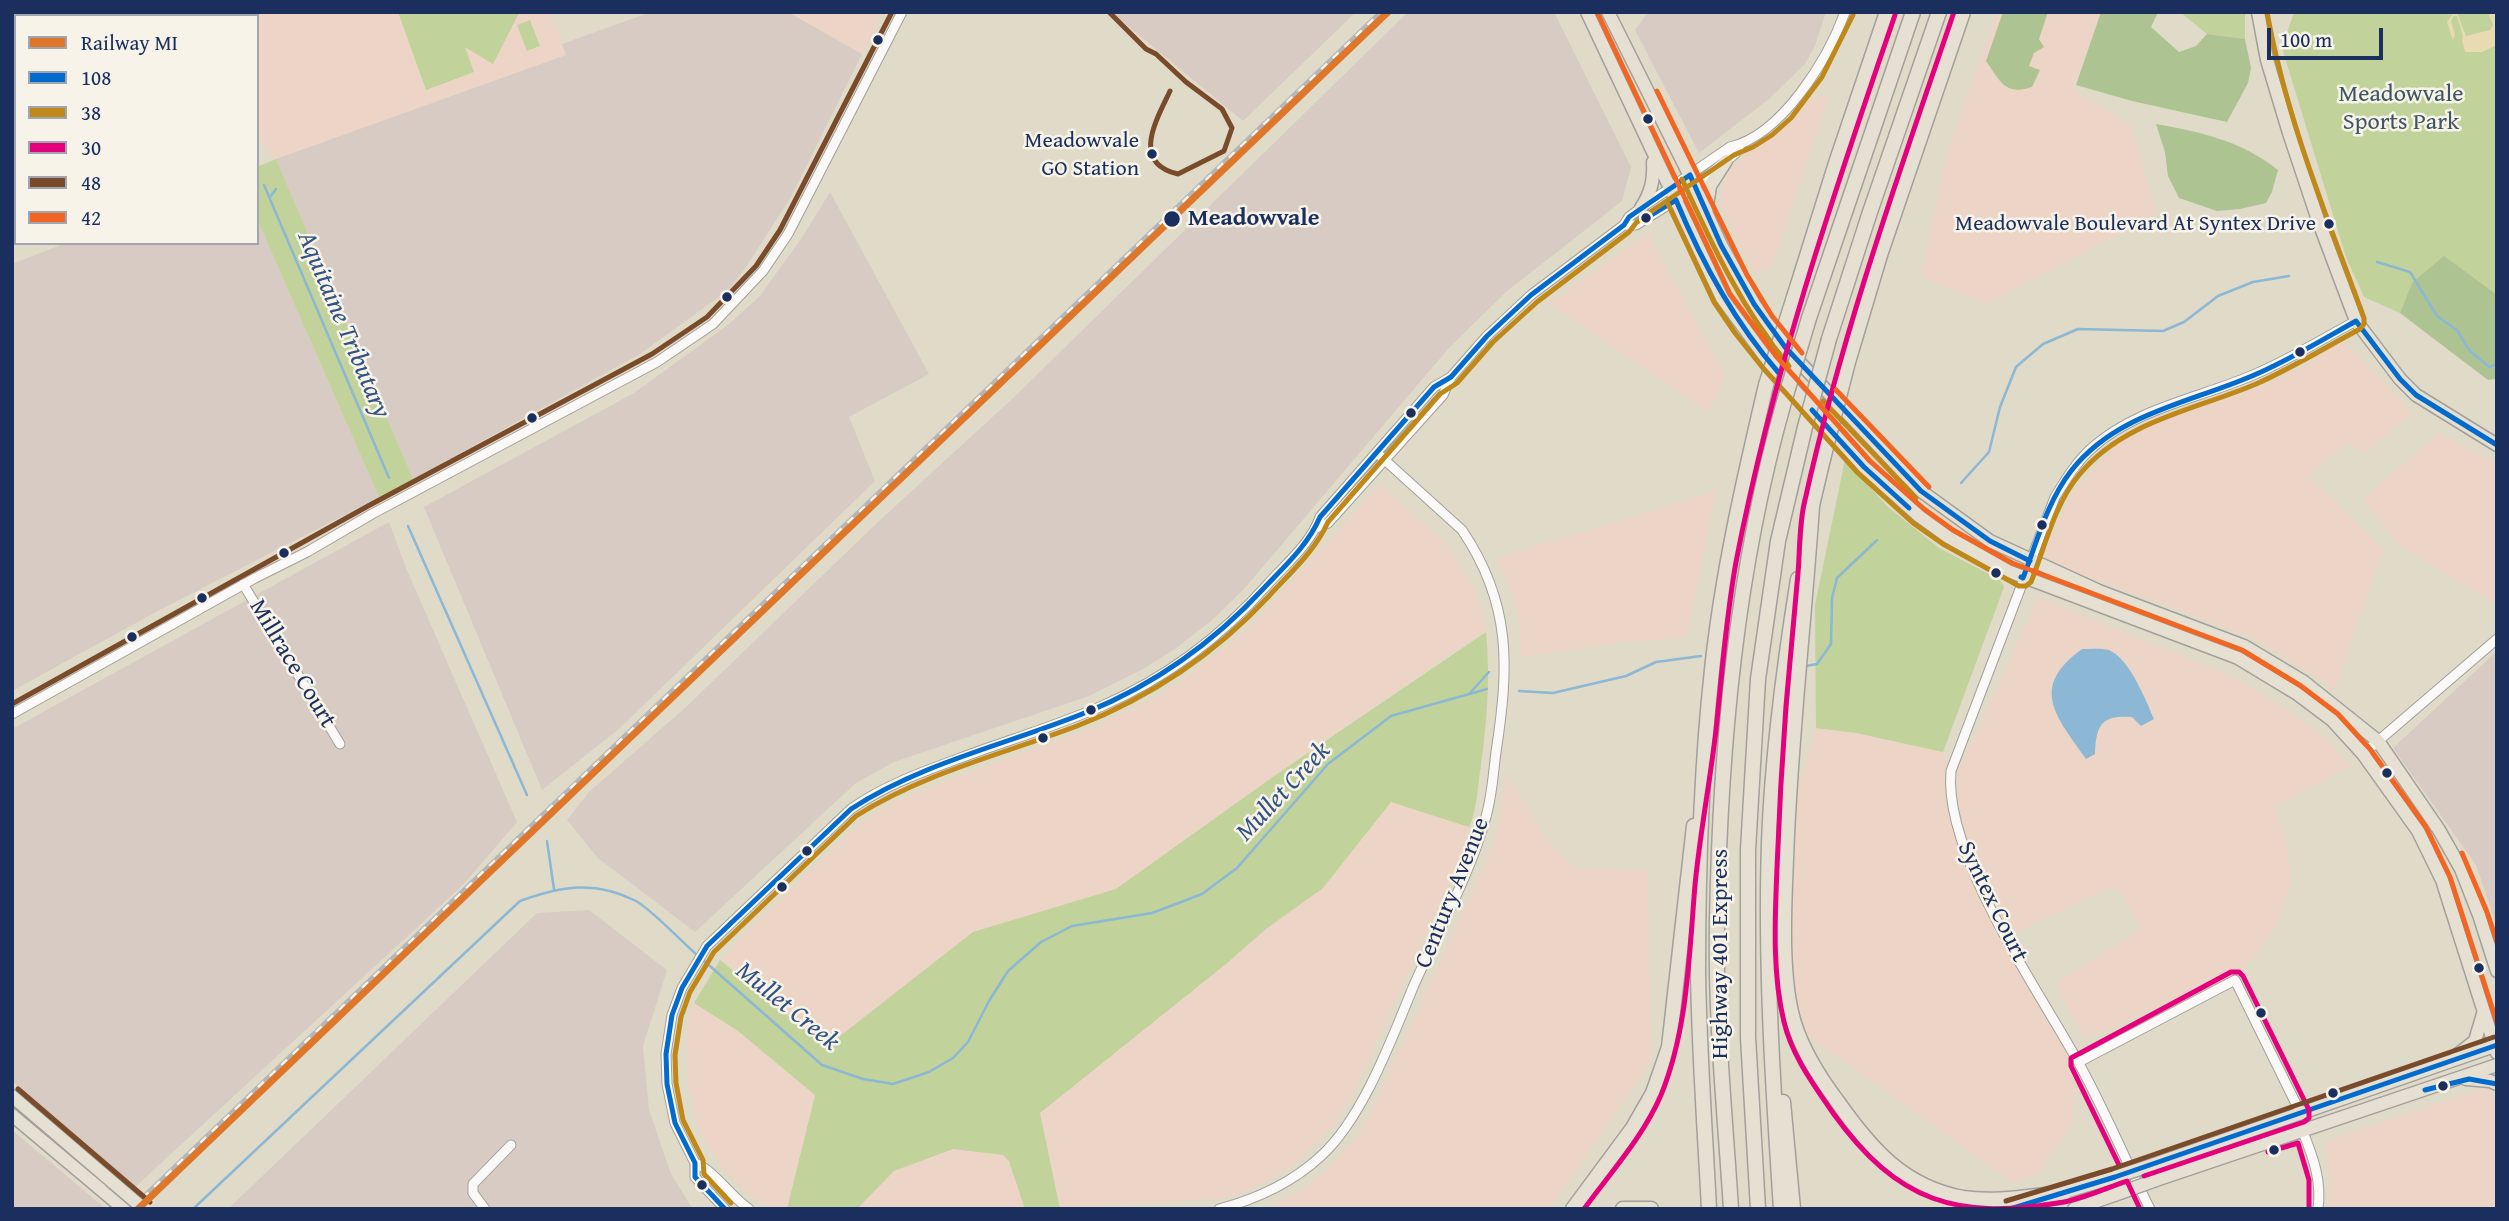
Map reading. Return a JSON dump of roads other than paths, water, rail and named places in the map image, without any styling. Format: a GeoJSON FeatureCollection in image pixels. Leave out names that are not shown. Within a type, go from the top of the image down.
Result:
{"type":"FeatureCollection","features":[{"type":"Feature","properties":{"kind":"highway"},"geometry":{"type":"LineString","coordinates":[[1709,1209],[1698,972],[1699,875],[1712,669],[1725,573],[1766,385],[1887,12]]}},
{"type":"Feature","properties":{"kind":"highway","name":"Highway 401 Express"},"geometry":{"type":"LineString","coordinates":[[1731,1209],[1718,1014],[1717,936],[1731,680],[1743,589],[1770,449],[1809,318],[1913,12]]}},
{"type":"Feature","properties":{"kind":"highway","name":"Highway 401 Express"},"geometry":{"type":"LineString","coordinates":[[1758,1209],[1746,967],[1750,811],[1758,679],[1778,541],[1829,339],[1939,12]]}},
{"type":"Feature","properties":{"kind":"highway"},"geometry":{"type":"LineString","coordinates":[[1781,1209],[1771,1066],[1768,965],[1769,840],[1780,693],[1812,506],[1848,362],[1880,255],[1963,12]]}},
{"type":"Feature","properties":{"kind":"highway"},"geometry":{"type":"LineString","coordinates":[[1812,506],[1789,779],[1784,915],[1787,986],[1793,1022],[1804,1051],[1818,1076],[1863,1139],[1886,1161],[1911,1179],[1936,1191],[1965,1198],[2003,1199],[2064,1193]]}},
{"type":"Feature","properties":{"kind":"highway"},"geometry":{"type":"LineString","coordinates":[[1573,1209],[1633,1128],[1653,1093],[1669,1047],[1678,982],[1689,854],[1707,731]]}},
{"type":"Feature","properties":{"kind":"highway"},"geometry":{"type":"LineString","coordinates":[[1768,965],[1793,1209]]}},
{"type":"Feature","properties":{"kind":"highway"},"geometry":{"type":"LineString","coordinates":[[1623,1209],[1651,1209]]}},
{"type":"Feature","properties":{"kind":"main road"},"geometry":{"type":"LineString","coordinates":[[1587,12],[1722,298],[1769,362],[1864,467],[1919,516],[1948,537],[2023,579],[2238,658],[2296,693],[2332,720],[2363,754],[2418,831],[2442,880],[2496,1048],[2441,1064],[2150,1166],[2010,1209]]}},
{"type":"Feature","properties":{"kind":"main road"},"geometry":{"type":"LineString","coordinates":[[1608,12],[1692,180],[1706,214],[1754,304],[1785,348],[1835,402],[1921,491],[1990,541],[2099,591],[2244,646],[2304,682],[2378,741],[2434,822],[2461,869],[2497,971]]}},
{"type":"Feature","properties":{"kind":"main road"},"geometry":{"type":"LineString","coordinates":[[2258,12],[2267,60],[2285,121],[2356,321],[2400,379],[2416,395],[2497,445]]}},
{"type":"Feature","properties":{"kind":"main road"},"geometry":{"type":"LineString","coordinates":[[1640,208],[1649,196],[1654,178],[1653,154]]}},
{"type":"Feature","properties":{"kind":"main road"},"geometry":{"type":"LineString","coordinates":[[1706,214],[1710,186],[1726,161]]}},
{"type":"Feature","properties":{"kind":"main road"},"geometry":{"type":"LineString","coordinates":[[2441,1064],[2462,1053],[2475,1041],[2483,1010]]}},
{"type":"Feature","properties":{"kind":"main road"},"geometry":{"type":"LineString","coordinates":[[2074,1209],[2497,1065]]}},
{"type":"Feature","properties":{"kind":"main road"},"geometry":{"type":"LineString","coordinates":[[2459,1079],[2497,1084]]}},
{"type":"Feature","properties":{"kind":"main road"},"geometry":{"type":"LineString","coordinates":[[12,1096],[106,1185],[124,1209]]}},
{"type":"Feature","properties":{"kind":"main road"},"geometry":{"type":"LineString","coordinates":[[12,1115],[106,1185],[144,1209]]}},
{"type":"Feature","properties":{"kind":"street"},"geometry":{"type":"LineString","coordinates":[[12,714],[243,584],[657,362],[713,324],[763,271],[788,234],[902,12]]}},
{"type":"Feature","properties":{"kind":"street"},"geometry":{"type":"LineString","coordinates":[[1624,225],[1636,225],[1730,147],[1740,145],[1773,121],[1804,89],[1829,51],[1845,12]]}},
{"type":"Feature","properties":{"kind":"street"},"geometry":{"type":"LineString","coordinates":[[1692,180],[1735,155],[1740,145]]}},
{"type":"Feature","properties":{"kind":"street"},"geometry":{"type":"LineString","coordinates":[[729,1193],[720,1207],[695,1177],[695,1163],[675,1123],[667,1084],[666,1054],[672,1015],[691,970],[707,946],[758,895],[864,799],[907,778],[1103,706],[1181,663],[1209,642],[1254,599],[1316,528],[1328,523],[1381,456],[1443,395],[1451,377],[1487,337],[1531,295],[1624,225],[1640,208],[1672,195]]}},
{"type":"Feature","properties":{"kind":"street","name":"Syntex Court"},"geometry":{"type":"LineString","coordinates":[[2150,1209],[2078,1062],[1981,888],[1955,823],[1948,789],[1951,771],[2055,497],[2070,472],[2092,447],[2116,429],[2172,404],[2259,373],[2356,321]]}},
{"type":"Feature","properties":{"kind":"street","name":"Century Avenue"},"geometry":{"type":"LineString","coordinates":[[1219,1209],[1244,1203],[1288,1181],[1322,1155],[1346,1128],[1365,1096],[1453,900],[1486,819],[1501,718],[1504,677],[1504,636],[1495,594],[1477,554],[1462,530],[1381,456]]}},
{"type":"Feature","properties":{"kind":"street","name":"Millrace Court"},"geometry":{"type":"LineString","coordinates":[[243,584],[340,744]]}},
{"type":"Feature","properties":{"kind":"street"},"geometry":{"type":"LineString","coordinates":[[2363,754],[2497,639]]}},
{"type":"Feature","properties":{"kind":"street"},"geometry":{"type":"LineString","coordinates":[[2078,1062],[2235,980],[2301,1114]]}},
{"type":"Feature","properties":{"kind":"street"},"geometry":{"type":"LineString","coordinates":[[2303,1132],[2318,1181],[2318,1209]]}},
{"type":"Feature","properties":{"kind":"street"},"geometry":{"type":"LineString","coordinates":[[485,1209],[473,1193],[473,1184],[511,1145]]}},
{"type":"Feature","properties":{"kind":"street"},"geometry":{"type":"LineString","coordinates":[[695,1163],[708,1168],[729,1193],[734,1205],[749,1209]]}},
{"type":"Feature","properties":{"kind":"water"},"geometry":{"type":"Polygon","coordinates":[[[2082,649],[2106,649],[2116,654],[2136,680],[2154,719],[2141,726],[2132,717],[2107,720],[2099,729],[2095,754],[2086,759],[2058,716],[2052,690],[2065,663],[2082,649]]]}},
{"type":"Feature","properties":{"kind":"waterway","name":"Aquitaine Tributary"},"geometry":{"type":"LineString","coordinates":[[264,185],[389,478]]}},
{"type":"Feature","properties":{"kind":"waterway"},"geometry":{"type":"LineString","coordinates":[[270,197],[276,189]]}},
{"type":"Feature","properties":{"kind":"waterway"},"geometry":{"type":"LineString","coordinates":[[2377,262],[2410,272],[2437,316],[2457,330],[2469,350],[2489,367],[2497,364]]}},
{"type":"Feature","properties":{"kind":"waterway","name":"Mullet Creek"},"geometry":{"type":"LineString","coordinates":[[1961,483],[1989,452],[2000,407],[2016,367],[2043,344],[2078,329],[2163,331],[2184,322],[2218,296],[2253,282],[2289,276]]}},
{"type":"Feature","properties":{"kind":"waterway","name":"Aquitaine Tributary"},"geometry":{"type":"LineString","coordinates":[[408,526],[527,795]]}},
{"type":"Feature","properties":{"kind":"waterway","name":"Mullet Creek"},"geometry":{"type":"LineString","coordinates":[[1806,666],[1817,664],[1831,644],[1832,598],[1837,578],[1877,540]]}},
{"type":"Feature","properties":{"kind":"waterway","name":"Mullet Creek"},"geometry":{"type":"LineString","coordinates":[[1519,691],[1553,693],[1626,676],[1656,662],[1701,656]]}},
{"type":"Feature","properties":{"kind":"waterway"},"geometry":{"type":"LineString","coordinates":[[1470,693],[1489,672]]}},
{"type":"Feature","properties":{"kind":"waterway","name":"Mullet Creek"},"geometry":{"type":"LineString","coordinates":[[702,959],[822,1065],[863,1079],[893,1084],[929,1072],[953,1058],[968,1042],[1008,971],[1041,942],[1072,926],[1152,913],[1202,894],[1237,868],[1328,764],[1391,716],[1487,689]]}},
{"type":"Feature","properties":{"kind":"waterway","name":"Aquitaine Tributary"},"geometry":{"type":"LineString","coordinates":[[547,841],[554,889]]}},
{"type":"Feature","properties":{"kind":"waterway","name":"Mullet Creek"},"geometry":{"type":"LineString","coordinates":[[193,1209],[520,901],[550,892],[578,888],[621,894],[650,911],[697,955]]}},
{"type":"Feature","properties":{"kind":"railway"},"geometry":{"type":"LineString","coordinates":[[131,1209],[1381,12]]}},
{"type":"Feature","properties":{"kind":"rail line","name":"MI"},"geometry":{"type":"LineString","coordinates":[[138,1209],[1388,12]]}},
{"type":"Feature","properties":{"kind":"place","name":"Meadowvale GO Station"},"geometry":{"type":"Point","coordinates":[1152,154]}},
{"type":"Feature","properties":{"kind":"place","name":"Meadowvale"},"geometry":{"type":"Point","coordinates":[1172,219]}},
{"type":"Feature","properties":{"kind":"place","name":"Meadowvale Boulevard At Syntex Drive"},"geometry":{"type":"Point","coordinates":[2329,224]}},
{"type":"Feature","properties":{"kind":"park label","name":"Meadowvale Sports Park"},"geometry":{"type":"Point","coordinates":[2401,109]}}]}
